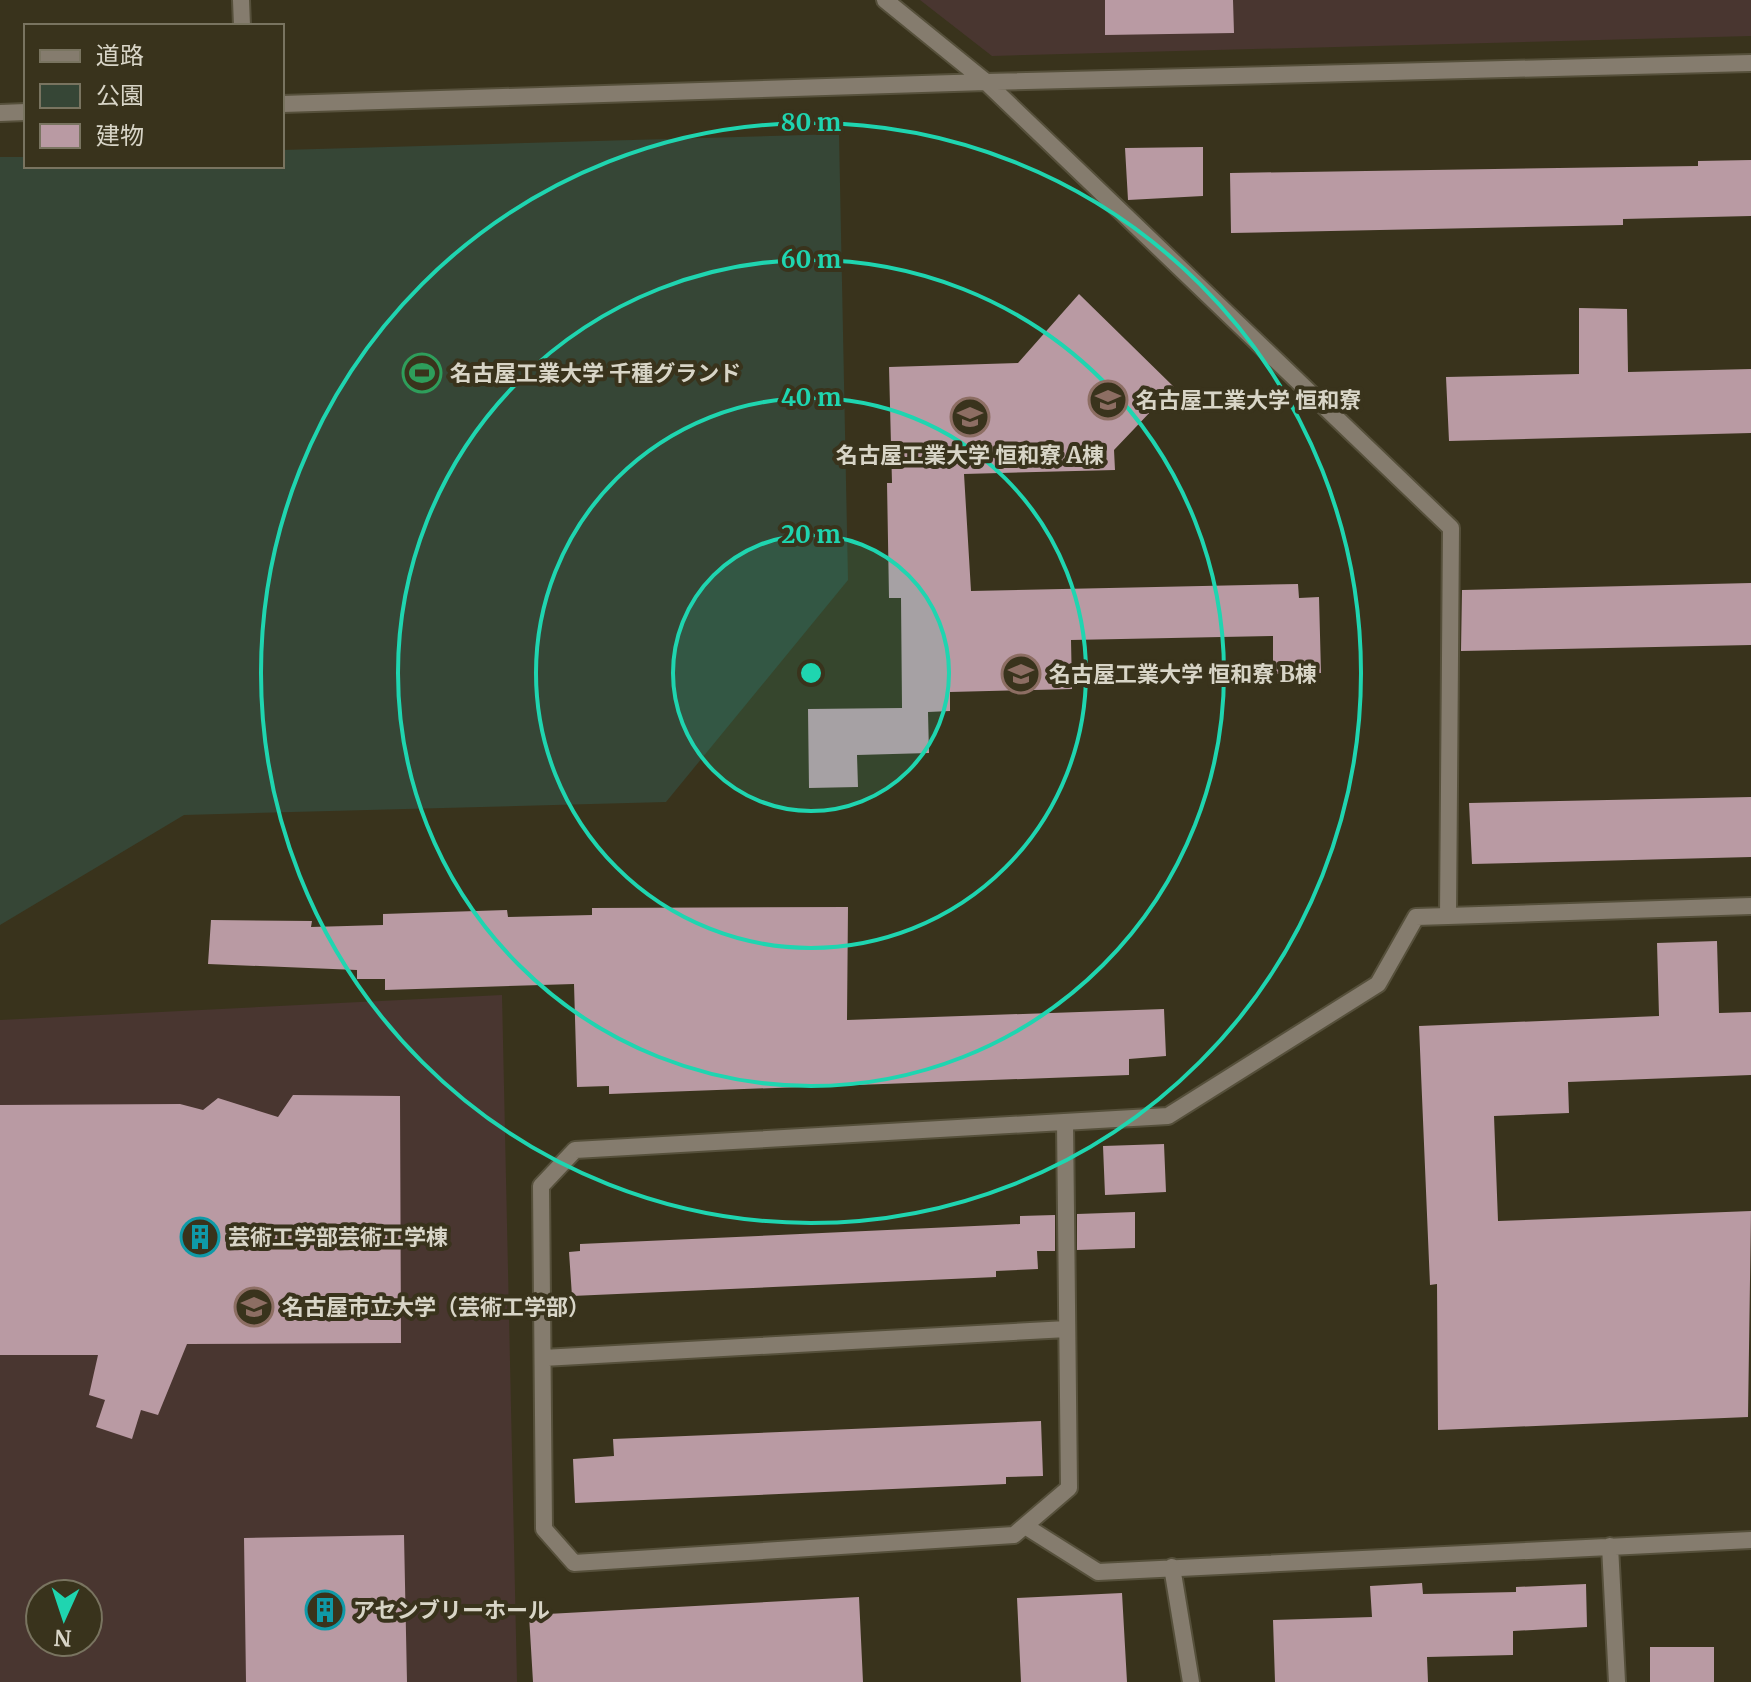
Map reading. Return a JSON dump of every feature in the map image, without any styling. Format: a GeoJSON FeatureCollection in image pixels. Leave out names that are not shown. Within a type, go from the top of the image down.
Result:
{"type":"FeatureCollection","features":[{"type":"Feature","properties":{"kind":"street"},"geometry":{"type":"LineString","coordinates":[[241,0],[242,24]]}},
{"type":"Feature","properties":{"kind":"street"},"geometry":{"type":"LineString","coordinates":[[885,0],[986,82],[1451,528],[1448,916]]}},
{"type":"Feature","properties":{"kind":"street"},"geometry":{"type":"LineString","coordinates":[[284,104],[1751,63]]}},
{"type":"Feature","properties":{"kind":"street"},"geometry":{"type":"LineString","coordinates":[[0,113],[24,112]]}},
{"type":"Feature","properties":{"kind":"street"},"geometry":{"type":"LineString","coordinates":[[1065,1122],[1069,1488],[1014,1535],[574,1563],[544,1529],[541,1186],[575,1150],[1168,1116],[1378,984],[1416,917],[1751,906]]}},
{"type":"Feature","properties":{"kind":"street"},"geometry":{"type":"LineString","coordinates":[[543,1358],[1067,1329]]}},
{"type":"Feature","properties":{"kind":"street"},"geometry":{"type":"LineString","coordinates":[[1025,1526],[1098,1572],[1751,1540]]}},
{"type":"Feature","properties":{"kind":"street"},"geometry":{"type":"LineString","coordinates":[[1610,1546],[1617,1682]]}},
{"type":"Feature","properties":{"kind":"street"},"geometry":{"type":"LineString","coordinates":[[1172,1567],[1191,1682]]}},
{"type":"Feature","properties":{"kind":"shaded area"},"geometry":{"type":"Polygon","coordinates":[[[920,0],[1751,0],[1751,36],[992,56],[920,0]]]}},
{"type":"Feature","properties":{"kind":"shaded area","name":"名古屋市立大学（芸術工学部）"},"geometry":{"type":"Polygon","coordinates":[[[502,995],[517,1682],[0,1682],[0,1020],[502,995]]]}},
{"type":"Feature","properties":{"kind":"green space","name":"名古屋工業大学 千種グランド"},"geometry":{"type":"Polygon","coordinates":[[[839,134],[848,580],[666,802],[184,815],[0,925],[0,157],[24,157],[24,168],[284,168],[284,150],[839,134]]]}},
{"type":"Feature","properties":{"kind":"building"},"geometry":{"type":"Polygon","coordinates":[[[1105,0],[1233,0],[1234,33],[1105,35],[1105,0]]]}},
{"type":"Feature","properties":{"kind":"building"},"geometry":{"type":"Polygon","coordinates":[[[1203,147],[1203,196],[1128,200],[1125,148],[1203,147]]]}},
{"type":"Feature","properties":{"kind":"building"},"geometry":{"type":"Polygon","coordinates":[[[1751,160],[1751,216],[1623,219],[1623,225],[1231,233],[1230,173],[1698,166],[1698,161],[1751,160]]]}},
{"type":"Feature","properties":{"kind":"building"},"geometry":{"type":"Polygon","coordinates":[[[1079,294],[1174,387],[1114,450],[1115,470],[964,474],[971,591],[1298,584],[1299,598],[1319,597],[1321,673],[1273,674],[1273,636],[1071,640],[1072,689],[950,692],[950,711],[928,712],[929,753],[857,755],[858,787],[809,788],[808,709],[902,708],[901,598],[889,598],[887,483],[892,483],[889,367],[1018,363],[1079,294]]]}},
{"type":"Feature","properties":{"kind":"building"},"geometry":{"type":"Polygon","coordinates":[[[1579,308],[1627,309],[1628,372],[1751,369],[1751,433],[1449,441],[1446,377],[1579,374],[1579,308]]]}},
{"type":"Feature","properties":{"kind":"building"},"geometry":{"type":"Polygon","coordinates":[[[1751,583],[1751,645],[1461,651],[1462,590],[1751,583]]]}},
{"type":"Feature","properties":{"kind":"building"},"geometry":{"type":"Polygon","coordinates":[[[1751,797],[1751,857],[1472,864],[1469,803],[1751,797]]]}},
{"type":"Feature","properties":{"kind":"building"},"geometry":{"type":"Polygon","coordinates":[[[848,907],[847,1020],[1164,1009],[1166,1056],[1129,1059],[1129,1075],[609,1094],[609,1086],[577,1087],[574,984],[385,990],[385,979],[357,979],[357,970],[208,964],[211,920],[312,921],[311,927],[383,925],[383,914],[507,910],[508,917],[592,915],[592,908],[848,907]]]}},
{"type":"Feature","properties":{"kind":"building"},"geometry":{"type":"Polygon","coordinates":[[[1717,941],[1719,1013],[1751,1012],[1751,1075],[1568,1082],[1569,1113],[1494,1116],[1498,1221],[1751,1211],[1748,1417],[1438,1430],[1437,1284],[1430,1285],[1419,1026],[1659,1016],[1657,943],[1717,941]]]}},
{"type":"Feature","properties":{"kind":"building","name":"芸術工学部芸術工学棟"},"geometry":{"type":"Polygon","coordinates":[[[293,1095],[400,1096],[401,1343],[187,1344],[158,1415],[141,1410],[132,1439],[96,1427],[105,1400],[89,1395],[98,1355],[0,1355],[0,1105],[180,1104],[203,1110],[218,1098],[278,1117],[293,1095]]]}},
{"type":"Feature","properties":{"kind":"building"},"geometry":{"type":"Polygon","coordinates":[[[1164,1144],[1166,1192],[1105,1195],[1103,1146],[1164,1144]]]}},
{"type":"Feature","properties":{"kind":"building"},"geometry":{"type":"Polygon","coordinates":[[[1135,1212],[1135,1248],[1077,1250],[1077,1214],[1135,1212]]]}},
{"type":"Feature","properties":{"kind":"building"},"geometry":{"type":"Polygon","coordinates":[[[1055,1215],[1055,1251],[1037,1251],[1038,1269],[996,1271],[996,1277],[572,1296],[569,1252],[580,1251],[580,1244],[1020,1224],[1020,1216],[1055,1215]]]}},
{"type":"Feature","properties":{"kind":"building"},"geometry":{"type":"Polygon","coordinates":[[[1041,1421],[1043,1476],[1006,1477],[1006,1484],[575,1503],[573,1459],[614,1456],[613,1439],[1041,1421]]]}},
{"type":"Feature","properties":{"kind":"building","name":"アセンブリーホール"},"geometry":{"type":"Polygon","coordinates":[[[404,1535],[407,1682],[246,1682],[244,1538],[404,1535]]]}},
{"type":"Feature","properties":{"kind":"building"},"geometry":{"type":"Polygon","coordinates":[[[1422,1583],[1423,1594],[1516,1592],[1516,1587],[1586,1584],[1587,1627],[1513,1631],[1513,1655],[1427,1657],[1428,1682],[1275,1682],[1273,1620],[1372,1617],[1370,1586],[1422,1583]]]}},
{"type":"Feature","properties":{"kind":"building"},"geometry":{"type":"Polygon","coordinates":[[[1122,1593],[1127,1682],[1021,1682],[1017,1598],[1122,1593]]]}},
{"type":"Feature","properties":{"kind":"building"},"geometry":{"type":"Polygon","coordinates":[[[859,1597],[863,1682],[533,1682],[529,1615],[859,1597]]]}},
{"type":"Feature","properties":{"kind":"building"},"geometry":{"type":"Polygon","coordinates":[[[1650,1647],[1714,1647],[1714,1682],[1650,1682],[1650,1647]]]}},
{"type":"Feature","properties":{"kind":"place","name":"名古屋工業大学 千種グランド"},"geometry":{"type":"Point","coordinates":[422,373]}},
{"type":"Feature","properties":{"kind":"place","name":"名古屋工業大学 恒和寮"},"geometry":{"type":"Point","coordinates":[1108,400]}},
{"type":"Feature","properties":{"kind":"place","name":"名古屋工業大学 恒和寮 A棟"},"geometry":{"type":"Point","coordinates":[970,417]}},
{"type":"Feature","properties":{"kind":"place","name":"名古屋工業大学 恒和寮 B棟"},"geometry":{"type":"Point","coordinates":[1021,674]}},
{"type":"Feature","properties":{"kind":"place","name":"芸術工学部芸術工学棟"},"geometry":{"type":"Point","coordinates":[200,1237]}},
{"type":"Feature","properties":{"kind":"place","name":"名古屋市立大学（芸術工学部）"},"geometry":{"type":"Point","coordinates":[254,1307]}},
{"type":"Feature","properties":{"kind":"place","name":"アセンブリーホール"},"geometry":{"type":"Point","coordinates":[325,1610]}}]}
